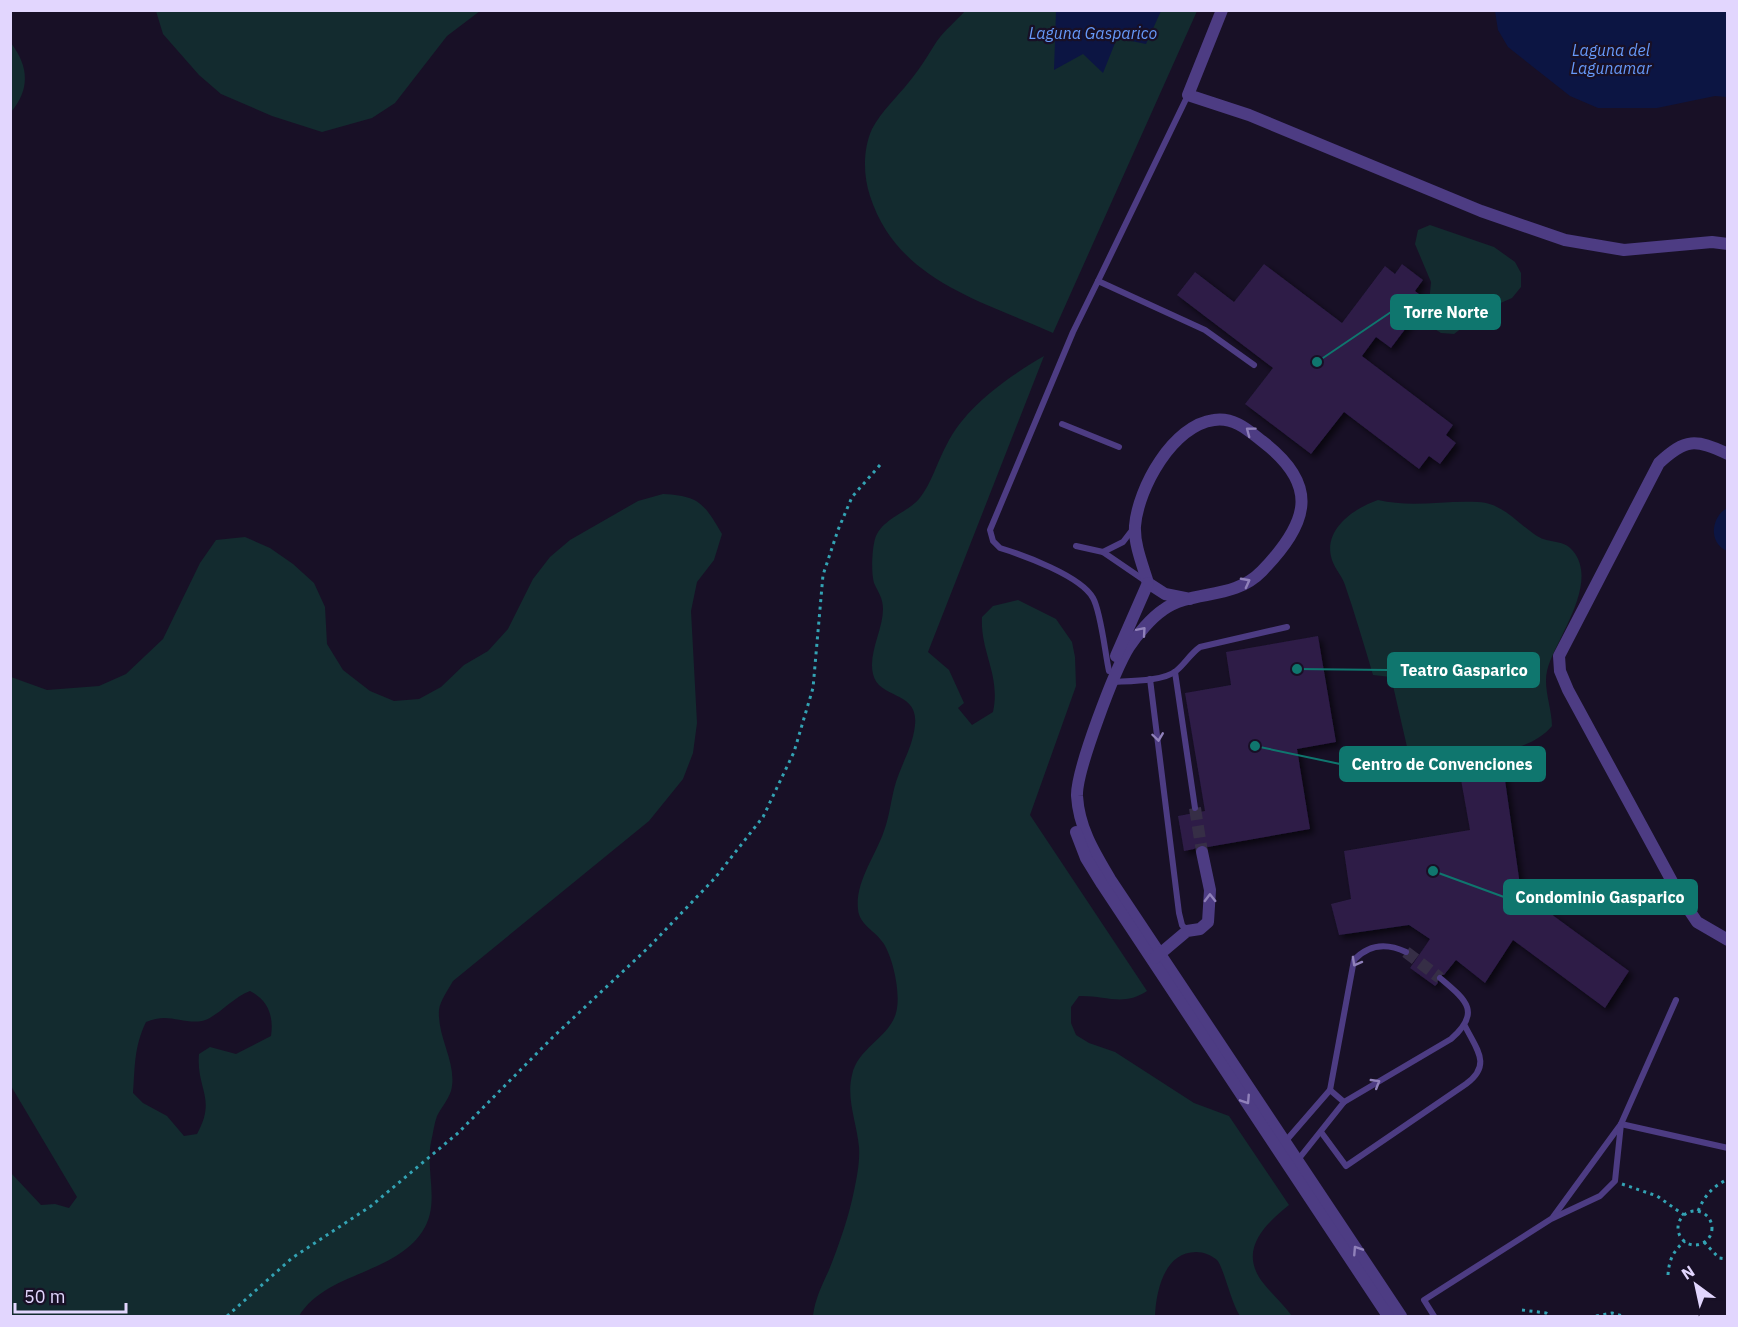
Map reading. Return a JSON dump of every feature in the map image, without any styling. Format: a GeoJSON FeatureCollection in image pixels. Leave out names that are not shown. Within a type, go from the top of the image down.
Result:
{"type":"FeatureCollection","features":[{"type":"Feature","properties":{"kind":"street"},"geometry":{"type":"LineString","coordinates":[[1222,10],[1188,95],[1249,115],[1482,211],[1565,240],[1624,250],[1712,242],[1728,244]]}},
{"type":"Feature","properties":{"kind":"street"},"geometry":{"type":"LineString","coordinates":[[1148,583],[1165,594],[1203,598],[1243,585],[1257,576],[1292,535],[1301,516],[1302,488],[1282,456],[1240,424],[1228,420],[1214,420],[1197,425],[1180,438],[1150,474],[1135,526],[1136,542],[1148,583],[1071,777],[1070,808],[1086,858],[1157,957],[1294,1163],[1401,1317]]}},
{"type":"Feature","properties":{"kind":"street"},"geometry":{"type":"LineString","coordinates":[[1728,454],[1696,442],[1683,444],[1659,463],[1559,656],[1560,671],[1568,690],[1681,898],[1697,922],[1728,940]]}},
{"type":"Feature","properties":{"kind":"street"},"geometry":{"type":"LineString","coordinates":[[1110,678],[1129,647],[1161,611],[1173,603],[1190,598]]}},
{"type":"Feature","properties":{"kind":"street"},"geometry":{"type":"LineString","coordinates":[[1157,957],[1187,931],[1200,929],[1208,922],[1210,890],[1202,852]]}},
{"type":"Feature","properties":{"kind":"street"},"geometry":{"type":"LineString","coordinates":[[1294,1163],[1389,1317]]}},
{"type":"Feature","properties":{"kind":"lane"},"geometry":{"type":"LineString","coordinates":[[1188,95],[1073,332],[990,530],[993,541],[1000,548],[1076,582],[1093,597],[1110,678],[1150,679],[1175,672],[1190,654],[1200,647],[1287,627]]}},
{"type":"Feature","properties":{"kind":"lane"},"geometry":{"type":"LineString","coordinates":[[1098,281],[1205,330],[1254,365]]}},
{"type":"Feature","properties":{"kind":"lane"},"geometry":{"type":"LineString","coordinates":[[1062,424],[1119,447]]}},
{"type":"Feature","properties":{"kind":"lane"},"geometry":{"type":"LineString","coordinates":[[1103,552],[1123,542],[1135,526]]}},
{"type":"Feature","properties":{"kind":"lane"},"geometry":{"type":"LineString","coordinates":[[1076,546],[1103,552],[1148,583]]}},
{"type":"Feature","properties":{"kind":"lane"},"geometry":{"type":"LineString","coordinates":[[1175,672],[1195,808]]}},
{"type":"Feature","properties":{"kind":"lane"},"geometry":{"type":"LineString","coordinates":[[1150,679],[1179,913],[1182,925],[1187,931]]}},
{"type":"Feature","properties":{"kind":"lane"},"geometry":{"type":"LineString","coordinates":[[1282,1145],[1330,1090],[1354,960],[1362,951],[1372,947],[1394,946],[1406,952]]}},
{"type":"Feature","properties":{"kind":"lane"},"geometry":{"type":"LineString","coordinates":[[1294,1163],[1344,1102],[1450,1039],[1465,1026],[1468,1013],[1465,999],[1440,978]]}},
{"type":"Feature","properties":{"kind":"lane"},"geometry":{"type":"LineString","coordinates":[[1551,1219],[1621,1124],[1676,1000]]}},
{"type":"Feature","properties":{"kind":"lane"},"geometry":{"type":"LineString","coordinates":[[1321,1132],[1346,1166],[1466,1084],[1479,1074],[1482,1066],[1478,1050],[1465,1026]]}},
{"type":"Feature","properties":{"kind":"lane"},"geometry":{"type":"LineString","coordinates":[[1330,1090],[1344,1102]]}},
{"type":"Feature","properties":{"kind":"lane"},"geometry":{"type":"LineString","coordinates":[[1621,1124],[1728,1148]]}},
{"type":"Feature","properties":{"kind":"lane"},"geometry":{"type":"LineString","coordinates":[[1434,1317],[1424,1300],[1551,1219],[1600,1196],[1615,1181],[1621,1124]]}},
{"type":"Feature","properties":{"kind":"path"},"geometry":{"type":"LineString","coordinates":[[227,1317],[292,1258],[371,1206],[459,1133],[554,1037],[649,947],[715,878],[763,817],[794,752],[813,688],[823,575],[852,497],[880,465]]}},
{"type":"Feature","properties":{"kind":"path"},"geometry":{"type":"LineString","coordinates":[[1698,1211],[1704,1198],[1715,1185],[1728,1179]]}},
{"type":"Feature","properties":{"kind":"path"},"geometry":{"type":"LineString","coordinates":[[1615,1181],[1657,1196],[1684,1215]]}},
{"type":"Feature","properties":{"kind":"path"},"geometry":{"type":"LineString","coordinates":[[1698,1211],[1709,1217],[1712,1223],[1711,1234],[1704,1242],[1693,1245],[1685,1241],[1678,1229],[1684,1215],[1698,1211]]}},
{"type":"Feature","properties":{"kind":"path"},"geometry":{"type":"LineString","coordinates":[[1668,1275],[1669,1263],[1675,1249],[1685,1241]]}},
{"type":"Feature","properties":{"kind":"path"},"geometry":{"type":"LineString","coordinates":[[1704,1242],[1719,1258],[1728,1259]]}},
{"type":"Feature","properties":{"kind":"path"},"geometry":{"type":"LineString","coordinates":[[1522,1310],[1545,1313],[1550,1317]]}},
{"type":"Feature","properties":{"kind":"path"},"geometry":{"type":"LineString","coordinates":[[1596,1317],[1612,1313],[1623,1317]]}},
{"type":"Feature","properties":{"kind":"green space"},"geometry":{"type":"Polygon","coordinates":[[[156,10],[480,11],[447,36],[395,103],[372,118],[322,132],[272,116],[221,94],[199,75],[163,34],[156,10]]]}},
{"type":"Feature","properties":{"kind":"green space"},"geometry":{"type":"Polygon","coordinates":[[[965,11],[1197,11],[1053,333],[970,297],[944,284],[921,268],[900,248],[883,225],[870,196],[865,171],[866,153],[872,129],[917,72],[940,37],[965,11]]]}},
{"type":"Feature","properties":{"kind":"green space"},"geometry":{"type":"Polygon","coordinates":[[[11,43],[21,61],[25,78],[22,95],[11,112],[11,43]]]}},
{"type":"Feature","properties":{"kind":"green space"},"geometry":{"type":"Polygon","coordinates":[[[1430,225],[1494,247],[1515,262],[1521,273],[1521,287],[1512,298],[1487,309],[1454,334],[1441,333],[1427,324],[1431,282],[1415,244],[1418,230],[1430,225]]]}},
{"type":"Feature","properties":{"kind":"green space"},"geometry":{"type":"Polygon","coordinates":[[[1044,356],[928,652],[949,670],[964,703],[958,708],[972,725],[993,712],[995,699],[993,675],[984,641],[982,617],[993,606],[1018,600],[1056,619],[1072,642],[1076,686],[1030,815],[1147,991],[1138,996],[1122,999],[1079,996],[1071,1007],[1071,1023],[1076,1035],[1089,1043],[1115,1052],[1194,1103],[1229,1116],[1289,1205],[1263,1230],[1253,1250],[1253,1261],[1256,1272],[1264,1284],[1292,1316],[1240,1316],[1217,1260],[1207,1254],[1196,1252],[1185,1254],[1169,1266],[1160,1285],[1155,1316],[813,1316],[817,1298],[843,1230],[857,1175],[859,1147],[850,1093],[852,1075],[861,1056],[889,1027],[898,1001],[895,975],[887,950],[881,939],[861,919],[858,909],[863,879],[884,831],[896,782],[910,747],[915,725],[915,714],[911,706],[905,700],[883,688],[873,674],[872,658],[883,609],[873,579],[872,561],[875,539],[888,521],[919,499],[947,444],[965,417],[1002,383],[1044,356]]]}},
{"type":"Feature","properties":{"kind":"green space"},"geometry":{"type":"Polygon","coordinates":[[[663,494],[693,499],[705,508],[722,534],[714,560],[697,582],[691,611],[697,723],[693,753],[683,779],[649,821],[453,981],[444,996],[439,1010],[439,1020],[450,1061],[452,1081],[450,1094],[434,1126],[430,1153],[431,1210],[422,1232],[394,1257],[326,1290],[299,1316],[11,1316],[11,1173],[41,1205],[55,1204],[69,1208],[77,1197],[11,1086],[11,677],[47,690],[99,686],[126,674],[163,639],[200,563],[216,540],[245,537],[270,548],[314,583],[325,607],[327,644],[343,670],[370,691],[394,701],[419,699],[441,687],[464,665],[488,651],[508,629],[533,579],[550,557],[570,540],[638,501],[663,494]],[[250,991],[202,1021],[161,1018],[146,1022],[137,1048],[133,1093],[143,1103],[167,1116],[184,1136],[197,1134],[203,1122],[206,1102],[200,1076],[199,1054],[210,1047],[236,1054],[271,1036],[272,1022],[268,1009],[250,991]]]}},
{"type":"Feature","properties":{"kind":"green space"},"geometry":{"type":"Polygon","coordinates":[[[1378,500],[1416,504],[1487,503],[1503,510],[1537,536],[1561,543],[1573,551],[1580,564],[1579,595],[1547,671],[1546,684],[1552,726],[1540,737],[1506,751],[1410,760],[1391,677],[1373,675],[1345,585],[1333,563],[1330,549],[1336,530],[1342,522],[1359,509],[1378,500]]]}},
{"type":"Feature","properties":{"kind":"water","name":"Laguna Gasparico"},"geometry":{"type":"Polygon","coordinates":[[[1056,10],[1161,11],[1146,44],[1117,38],[1103,73],[1083,54],[1054,70],[1056,10]]]}},
{"type":"Feature","properties":{"kind":"water","name":"Laguna del Lagunamar"},"geometry":{"type":"Polygon","coordinates":[[[1495,11],[1727,11],[1727,97],[1715,96],[1657,108],[1598,108],[1570,96],[1508,47],[1498,30],[1495,11]]]}},
{"type":"Feature","properties":{"kind":"water"},"geometry":{"type":"Polygon","coordinates":[[[1727,508],[1727,551],[1717,542],[1714,530],[1718,517],[1727,508]]]}},
{"type":"Feature","properties":{"kind":"building"},"geometry":{"type":"Polygon","coordinates":[[[1264,264],[1342,323],[1385,266],[1395,274],[1402,264],[1423,280],[1415,291],[1427,300],[1391,348],[1376,337],[1362,356],[1453,425],[1446,435],[1456,443],[1440,464],[1429,456],[1419,469],[1344,412],[1311,454],[1245,404],[1273,368],[1177,295],[1195,272],[1234,302],[1264,264]]]}},
{"type":"Feature","properties":{"kind":"building"},"geometry":{"type":"Polygon","coordinates":[[[1318,636],[1336,742],[1297,749],[1310,829],[1208,847],[1201,844],[1194,849],[1184,851],[1178,816],[1205,811],[1185,693],[1231,685],[1226,652],[1318,636]]]}},
{"type":"Feature","properties":{"kind":"building"},"geometry":{"type":"Polygon","coordinates":[[[1503,766],[1521,892],[1629,971],[1605,1008],[1513,940],[1485,983],[1456,960],[1444,975],[1436,975],[1438,983],[1435,986],[1410,968],[1430,939],[1409,925],[1339,935],[1331,904],[1351,899],[1344,851],[1470,830],[1460,774],[1503,766]]]}},
{"type":"Feature","properties":{"kind":"tunnel"},"geometry":{"type":"LineString","coordinates":[[1195,808],[1202,852]]}},
{"type":"Feature","properties":{"kind":"tunnel"},"geometry":{"type":"LineString","coordinates":[[1406,952],[1440,978]]}},
{"type":"Feature","properties":{"kind":"place","name":"Torre Norte"},"geometry":{"type":"Point","coordinates":[1317,362]}},
{"type":"Feature","properties":{"kind":"place","name":"Teatro Gasparico"},"geometry":{"type":"Point","coordinates":[1297,669]}},
{"type":"Feature","properties":{"kind":"place","name":"Centro de Convenciones"},"geometry":{"type":"Point","coordinates":[1255,746]}},
{"type":"Feature","properties":{"kind":"place","name":"Condominio Gasparico"},"geometry":{"type":"Point","coordinates":[1433,871]}}]}
